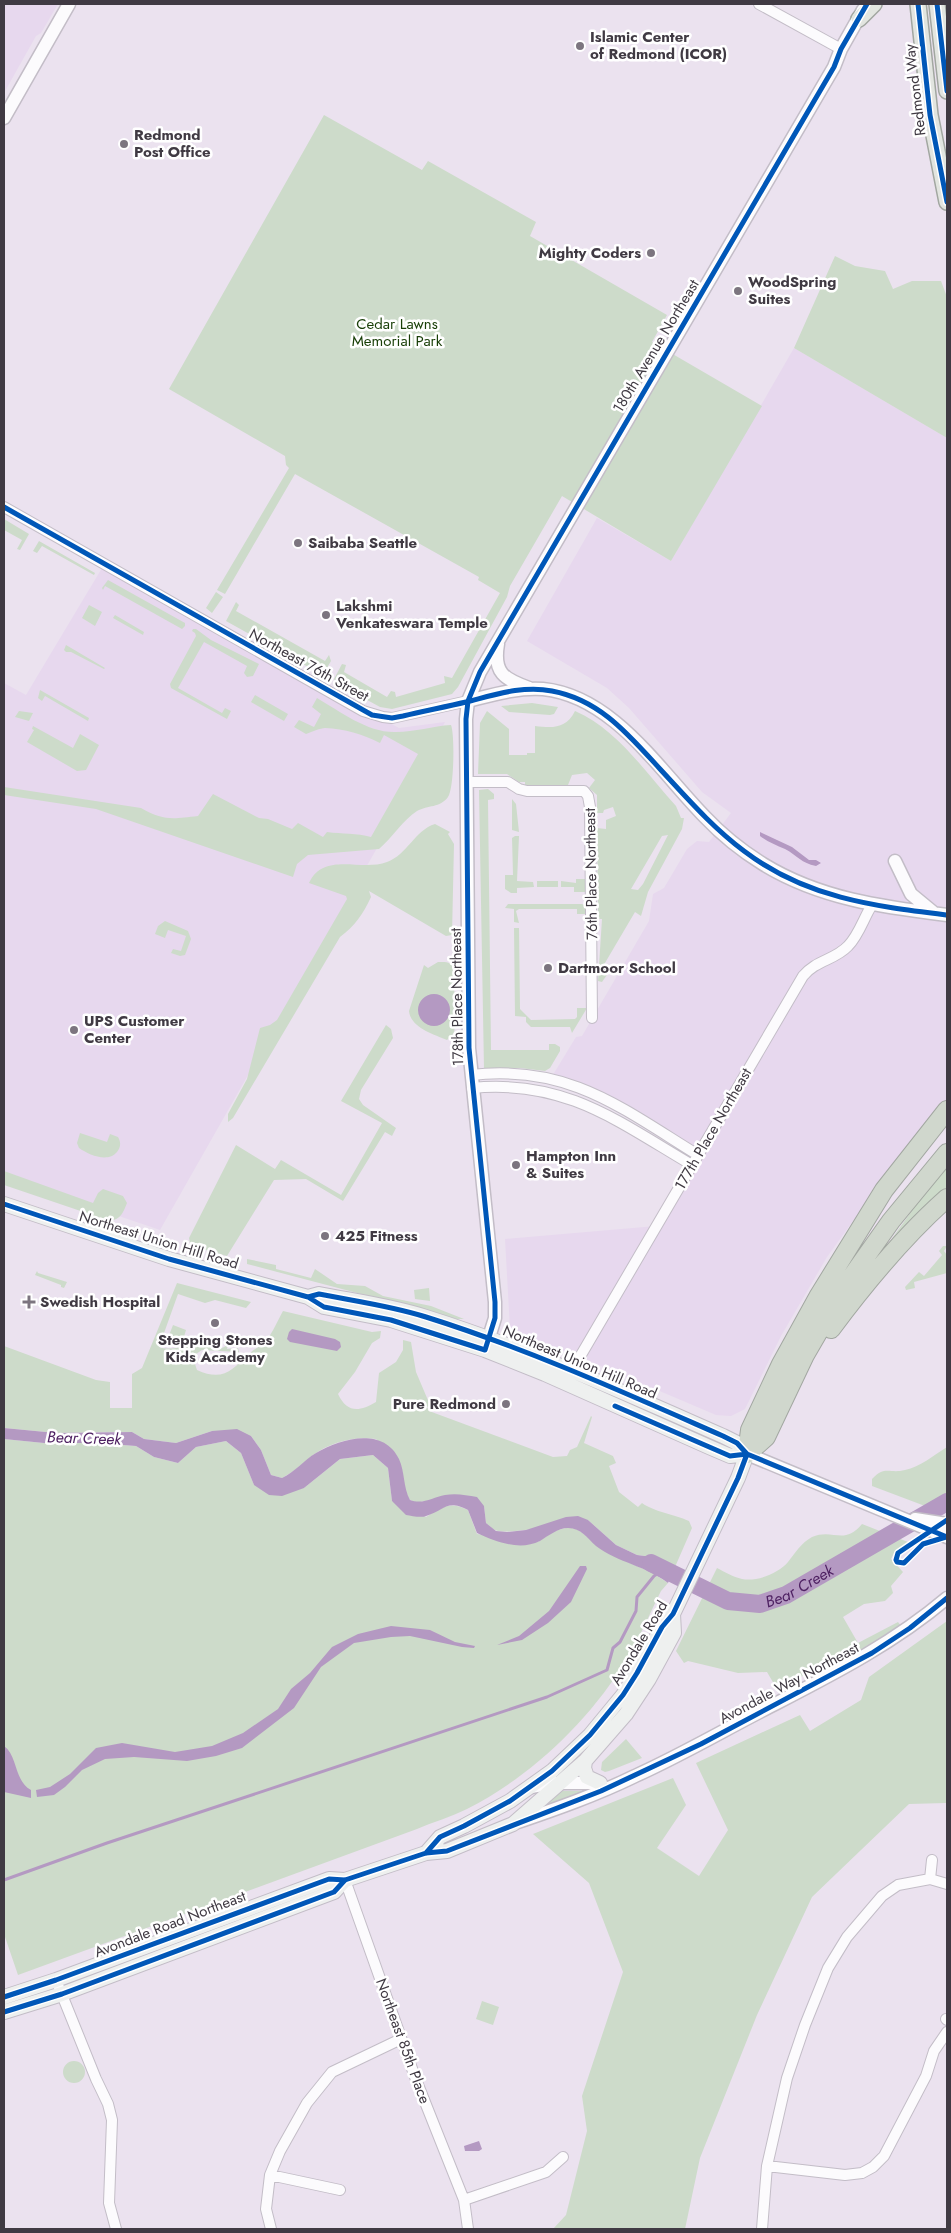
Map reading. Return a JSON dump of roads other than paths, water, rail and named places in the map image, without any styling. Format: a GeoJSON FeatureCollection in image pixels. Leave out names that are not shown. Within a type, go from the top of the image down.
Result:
{"type":"FeatureCollection","features":[{"type":"Feature","properties":{"kind":"highway"},"geometry":{"type":"LineString","coordinates":[[747,1454],[750,1430],[818,1297],[884,1190],[947,1110]]}},
{"type":"Feature","properties":{"kind":"highway"},"geometry":{"type":"LineString","coordinates":[[849,1248],[912,1167],[947,1128]]}},
{"type":"Feature","properties":{"kind":"highway"},"geometry":{"type":"LineString","coordinates":[[747,1454],[766,1437],[787,1390],[824,1320],[867,1253],[907,1200],[947,1153]]}},
{"type":"Feature","properties":{"kind":"highway"},"geometry":{"type":"LineString","coordinates":[[787,1390],[881,1265],[906,1237],[947,1198]]}},
{"type":"Feature","properties":{"kind":"main road"},"geometry":{"type":"LineString","coordinates":[[859,20],[874,4]]}},
{"type":"Feature","properties":{"kind":"main road"},"geometry":{"type":"LineString","coordinates":[[910,4],[921,25]]}},
{"type":"Feature","properties":{"kind":"main road","name":"Redmond Way"},"geometry":{"type":"LineString","coordinates":[[918,4],[931,124],[947,202]]}},
{"type":"Feature","properties":{"kind":"main road"},"geometry":{"type":"LineString","coordinates":[[937,4],[947,91]]}},
{"type":"Feature","properties":{"kind":"main road","name":"Northeast Union Hill Road"},"geometry":{"type":"LineString","coordinates":[[4,1204],[169,1260],[308,1298],[318,1294],[424,1316],[730,1456],[747,1454]]}},
{"type":"Feature","properties":{"kind":"main road","name":"Northeast Union Hill Road"},"geometry":{"type":"LineString","coordinates":[[487,1344],[574,1372],[723,1436],[737,1443],[747,1454]]}},
{"type":"Feature","properties":{"kind":"main road","name":"Avondale Road"},"geometry":{"type":"LineString","coordinates":[[426,1853],[440,1836],[488,1814],[532,1787],[572,1753],[607,1715],[637,1673],[662,1627],[673,1614],[738,1478],[747,1454]]}},
{"type":"Feature","properties":{"kind":"main road","name":"Avondale Road"},"geometry":{"type":"LineString","coordinates":[[513,1824],[562,1783],[613,1730],[649,1680],[674,1633],[673,1614]]}},
{"type":"Feature","properties":{"kind":"main road"},"geometry":{"type":"LineString","coordinates":[[585,1761],[585,1773],[600,1784]]}},
{"type":"Feature","properties":{"kind":"main road","name":"Avondale Road Northeast"},"geometry":{"type":"LineString","coordinates":[[4,1998],[328,1879],[345,1880],[426,1853],[447,1851],[513,1824]]}},
{"type":"Feature","properties":{"kind":"main road","name":"Avondale Road Northeast"},"geometry":{"type":"LineString","coordinates":[[4,2012],[62,1994],[334,1892],[345,1880]]}},
{"type":"Feature","properties":{"kind":"street"},"geometry":{"type":"LineString","coordinates":[[4,118],[69,4]]}},
{"type":"Feature","properties":{"kind":"street"},"geometry":{"type":"LineString","coordinates":[[759,4],[841,49]]}},
{"type":"Feature","properties":{"kind":"street","name":"180th Avenue Northeast"},"geometry":{"type":"LineString","coordinates":[[468,701],[477,678],[498,640],[834,67],[841,49],[859,20],[866,4]]}},
{"type":"Feature","properties":{"kind":"street","name":"Northeast 76th Street"},"geometry":{"type":"LineString","coordinates":[[4,507],[363,711],[392,718],[499,694],[532,689],[572,696],[606,714],[625,731],[710,823],[764,865],[822,892],[872,905],[947,915]]}},
{"type":"Feature","properties":{"kind":"street"},"geometry":{"type":"LineString","coordinates":[[498,640],[496,658],[502,673],[511,681],[532,689]]}},
{"type":"Feature","properties":{"kind":"street","name":"178th Place Northeast"},"geometry":{"type":"LineString","coordinates":[[468,701],[466,720],[466,782],[471,1074],[495,1302],[495,1318],[487,1344]]}},
{"type":"Feature","properties":{"kind":"street","name":"76th Place Northeast"},"geometry":{"type":"LineString","coordinates":[[466,782],[508,782],[519,789],[527,791],[584,791],[588,796],[592,1018]]}},
{"type":"Feature","properties":{"kind":"street"},"geometry":{"type":"LineString","coordinates":[[895,860],[911,894],[934,913]]}},
{"type":"Feature","properties":{"kind":"street","name":"177th Place Northeast"},"geometry":{"type":"LineString","coordinates":[[574,1372],[581,1355],[803,976],[812,966],[849,946],[872,905]]}},
{"type":"Feature","properties":{"kind":"street"},"geometry":{"type":"LineString","coordinates":[[471,1074],[501,1072],[528,1074],[551,1078],[587,1090],[610,1101],[698,1155]]}},
{"type":"Feature","properties":{"kind":"street"},"geometry":{"type":"LineString","coordinates":[[472,1088],[501,1085],[526,1087],[582,1102],[692,1165]]}},
{"type":"Feature","properties":{"kind":"street","name":"Northeast Union Hill Road"},"geometry":{"type":"LineString","coordinates":[[747,1454],[947,1534]]}},
{"type":"Feature","properties":{"kind":"street","name":"Avondale Way Northeast"},"geometry":{"type":"LineString","coordinates":[[513,1824],[634,1777],[701,1744],[872,1653],[910,1628],[947,1598]]}},
{"type":"Feature","properties":{"kind":"street","name":"Avondale Way Northeast"},"geometry":{"type":"LineString","coordinates":[[532,1787],[562,1783],[600,1784],[634,1777]]}},
{"type":"Feature","properties":{"kind":"street"},"geometry":{"type":"LineString","coordinates":[[930,1879],[932,1860]]}},
{"type":"Feature","properties":{"kind":"street"},"geometry":{"type":"LineString","coordinates":[[762,2229],[767,2166],[787,2078],[805,2025],[828,1968],[847,1937],[882,1896],[898,1885],[930,1879],[947,1884]]}},
{"type":"Feature","properties":{"kind":"street","name":"Northeast 85th Place"},"geometry":{"type":"LineString","coordinates":[[345,1880],[401,2038],[464,2200],[468,2229]]}},
{"type":"Feature","properties":{"kind":"street"},"geometry":{"type":"LineString","coordinates":[[56,1980],[108,2104],[112,2120],[109,2203],[116,2229]]}},
{"type":"Feature","properties":{"kind":"street"},"geometry":{"type":"LineString","coordinates":[[767,2166],[845,2175],[862,2173],[873,2168],[884,2156],[926,2076],[934,2051],[947,2032]]}},
{"type":"Feature","properties":{"kind":"street"},"geometry":{"type":"LineString","coordinates":[[271,2229],[266,2209],[270,2175],[280,2151],[307,2103],[332,2072],[401,2038]]}},
{"type":"Feature","properties":{"kind":"street"},"geometry":{"type":"LineString","coordinates":[[464,2200],[546,2172],[563,2157]]}},
{"type":"Feature","properties":{"kind":"street"},"geometry":{"type":"LineString","coordinates":[[270,2175],[340,2190]]}},
{"type":"Feature","properties":{"kind":"water"},"geometry":{"type":"Polygon","coordinates":[[[760,832],[792,847],[809,860],[816,860],[821,863],[816,866],[807,863],[763,838],[760,836],[760,832]]]}},
{"type":"Feature","properties":{"kind":"water"},"geometry":{"type":"Polygon","coordinates":[[[434,994],[440,995],[445,999],[449,1004],[449,1016],[445,1021],[440,1025],[434,1026],[428,1025],[423,1021],[419,1016],[418,1010],[419,1004],[423,999],[428,995],[434,994]]]}},
{"type":"Feature","properties":{"kind":"water"},"geometry":{"type":"Polygon","coordinates":[[[292,1329],[335,1339],[340,1342],[341,1347],[337,1351],[290,1342],[287,1339],[292,1329]]]}},
{"type":"Feature","properties":{"kind":"water"},"geometry":{"type":"Polygon","coordinates":[[[4,1428],[56,1433],[132,1432],[144,1439],[176,1443],[212,1431],[237,1429],[251,1436],[261,1450],[271,1475],[282,1478],[312,1456],[337,1443],[360,1438],[372,1439],[383,1442],[392,1449],[399,1459],[410,1500],[419,1502],[453,1494],[477,1497],[484,1506],[486,1523],[496,1531],[526,1530],[566,1517],[578,1516],[588,1520],[616,1545],[637,1555],[659,1558],[664,1563],[675,1567],[668,1583],[651,1572],[605,1552],[573,1528],[561,1529],[532,1544],[516,1545],[500,1542],[477,1533],[468,1510],[455,1505],[450,1505],[424,1517],[406,1515],[392,1501],[388,1468],[373,1455],[340,1459],[304,1488],[282,1496],[269,1495],[254,1485],[241,1453],[226,1441],[196,1447],[178,1463],[154,1457],[136,1446],[97,1443],[44,1443],[4,1439],[4,1428]]]}},
{"type":"Feature","properties":{"kind":"water"},"geometry":{"type":"Polygon","coordinates":[[[947,1493],[947,1506],[936,1510],[925,1506],[947,1493]]]}},
{"type":"Feature","properties":{"kind":"water"},"geometry":{"type":"Polygon","coordinates":[[[580,1566],[586,1566],[587,1569],[571,1602],[548,1623],[522,1640],[497,1645],[519,1636],[549,1611],[580,1566]]]}},
{"type":"Feature","properties":{"kind":"water"},"geometry":{"type":"Polygon","coordinates":[[[391,1626],[430,1630],[455,1642],[475,1646],[474,1648],[462,1647],[410,1636],[354,1643],[321,1667],[294,1708],[242,1748],[216,1756],[187,1761],[134,1757],[105,1759],[82,1770],[54,1795],[37,1797],[36,1790],[50,1787],[70,1774],[96,1748],[122,1743],[175,1752],[212,1746],[243,1733],[278,1709],[291,1689],[310,1673],[332,1647],[358,1634],[391,1626]]]}},
{"type":"Feature","properties":{"kind":"water"},"geometry":{"type":"Polygon","coordinates":[[[4,1746],[12,1756],[22,1781],[31,1790],[31,1798],[4,1792],[4,1746]]]}},
{"type":"Feature","properties":{"kind":"water"},"geometry":{"type":"Polygon","coordinates":[[[479,2141],[482,2149],[479,2151],[465,2151],[464,2146],[479,2141]]]}},
{"type":"Feature","properties":{"kind":"waterway","name":"Bear Creek"},"geometry":{"type":"LineString","coordinates":[[651,1563],[728,1601],[760,1604],[786,1595],[947,1502]]}},
{"type":"Feature","properties":{"kind":"waterway"},"geometry":{"type":"LineString","coordinates":[[4,1880],[107,1843],[547,1697],[607,1670],[613,1648],[620,1642],[636,1611],[637,1597],[654,1576],[660,1572]]}},
{"type":"Feature","properties":{"kind":"place","name":"Islamic Center of Redmond (ICOR)"},"geometry":{"type":"Point","coordinates":[580,46]}},
{"type":"Feature","properties":{"kind":"place","name":"Redmond Post Office"},"geometry":{"type":"Point","coordinates":[124,144]}},
{"type":"Feature","properties":{"kind":"place","name":"Mighty Coders"},"geometry":{"type":"Point","coordinates":[651,253]}},
{"type":"Feature","properties":{"kind":"place","name":"WoodSpring Suites"},"geometry":{"type":"Point","coordinates":[738,291]}},
{"type":"Feature","properties":{"kind":"place","name":"Saibaba Seattle"},"geometry":{"type":"Point","coordinates":[298,543]}},
{"type":"Feature","properties":{"kind":"place","name":"Lakshmi Venkateswara Temple"},"geometry":{"type":"Point","coordinates":[326,615]}},
{"type":"Feature","properties":{"kind":"place","name":"Dartmoor School"},"geometry":{"type":"Point","coordinates":[548,968]}},
{"type":"Feature","properties":{"kind":"place","name":"UPS Customer Center"},"geometry":{"type":"Point","coordinates":[74,1030]}},
{"type":"Feature","properties":{"kind":"place","name":"Hampton Inn & Suites"},"geometry":{"type":"Point","coordinates":[516,1165]}},
{"type":"Feature","properties":{"kind":"place","name":"425 Fitness"},"geometry":{"type":"Point","coordinates":[325,1236]}},
{"type":"Feature","properties":{"kind":"place","name":"Swedish Hospital"},"geometry":{"type":"Point","coordinates":[29,1302]}},
{"type":"Feature","properties":{"kind":"place","name":"Stepping Stones Kids Academy"},"geometry":{"type":"Point","coordinates":[215,1323]}},
{"type":"Feature","properties":{"kind":"place","name":"Pure Redmond"},"geometry":{"type":"Point","coordinates":[506,1404]}},
{"type":"Feature","properties":{"kind":"park label","name":"Cedar Lawns Memorial Park"},"geometry":{"type":"Point","coordinates":[397,332]}}]}
